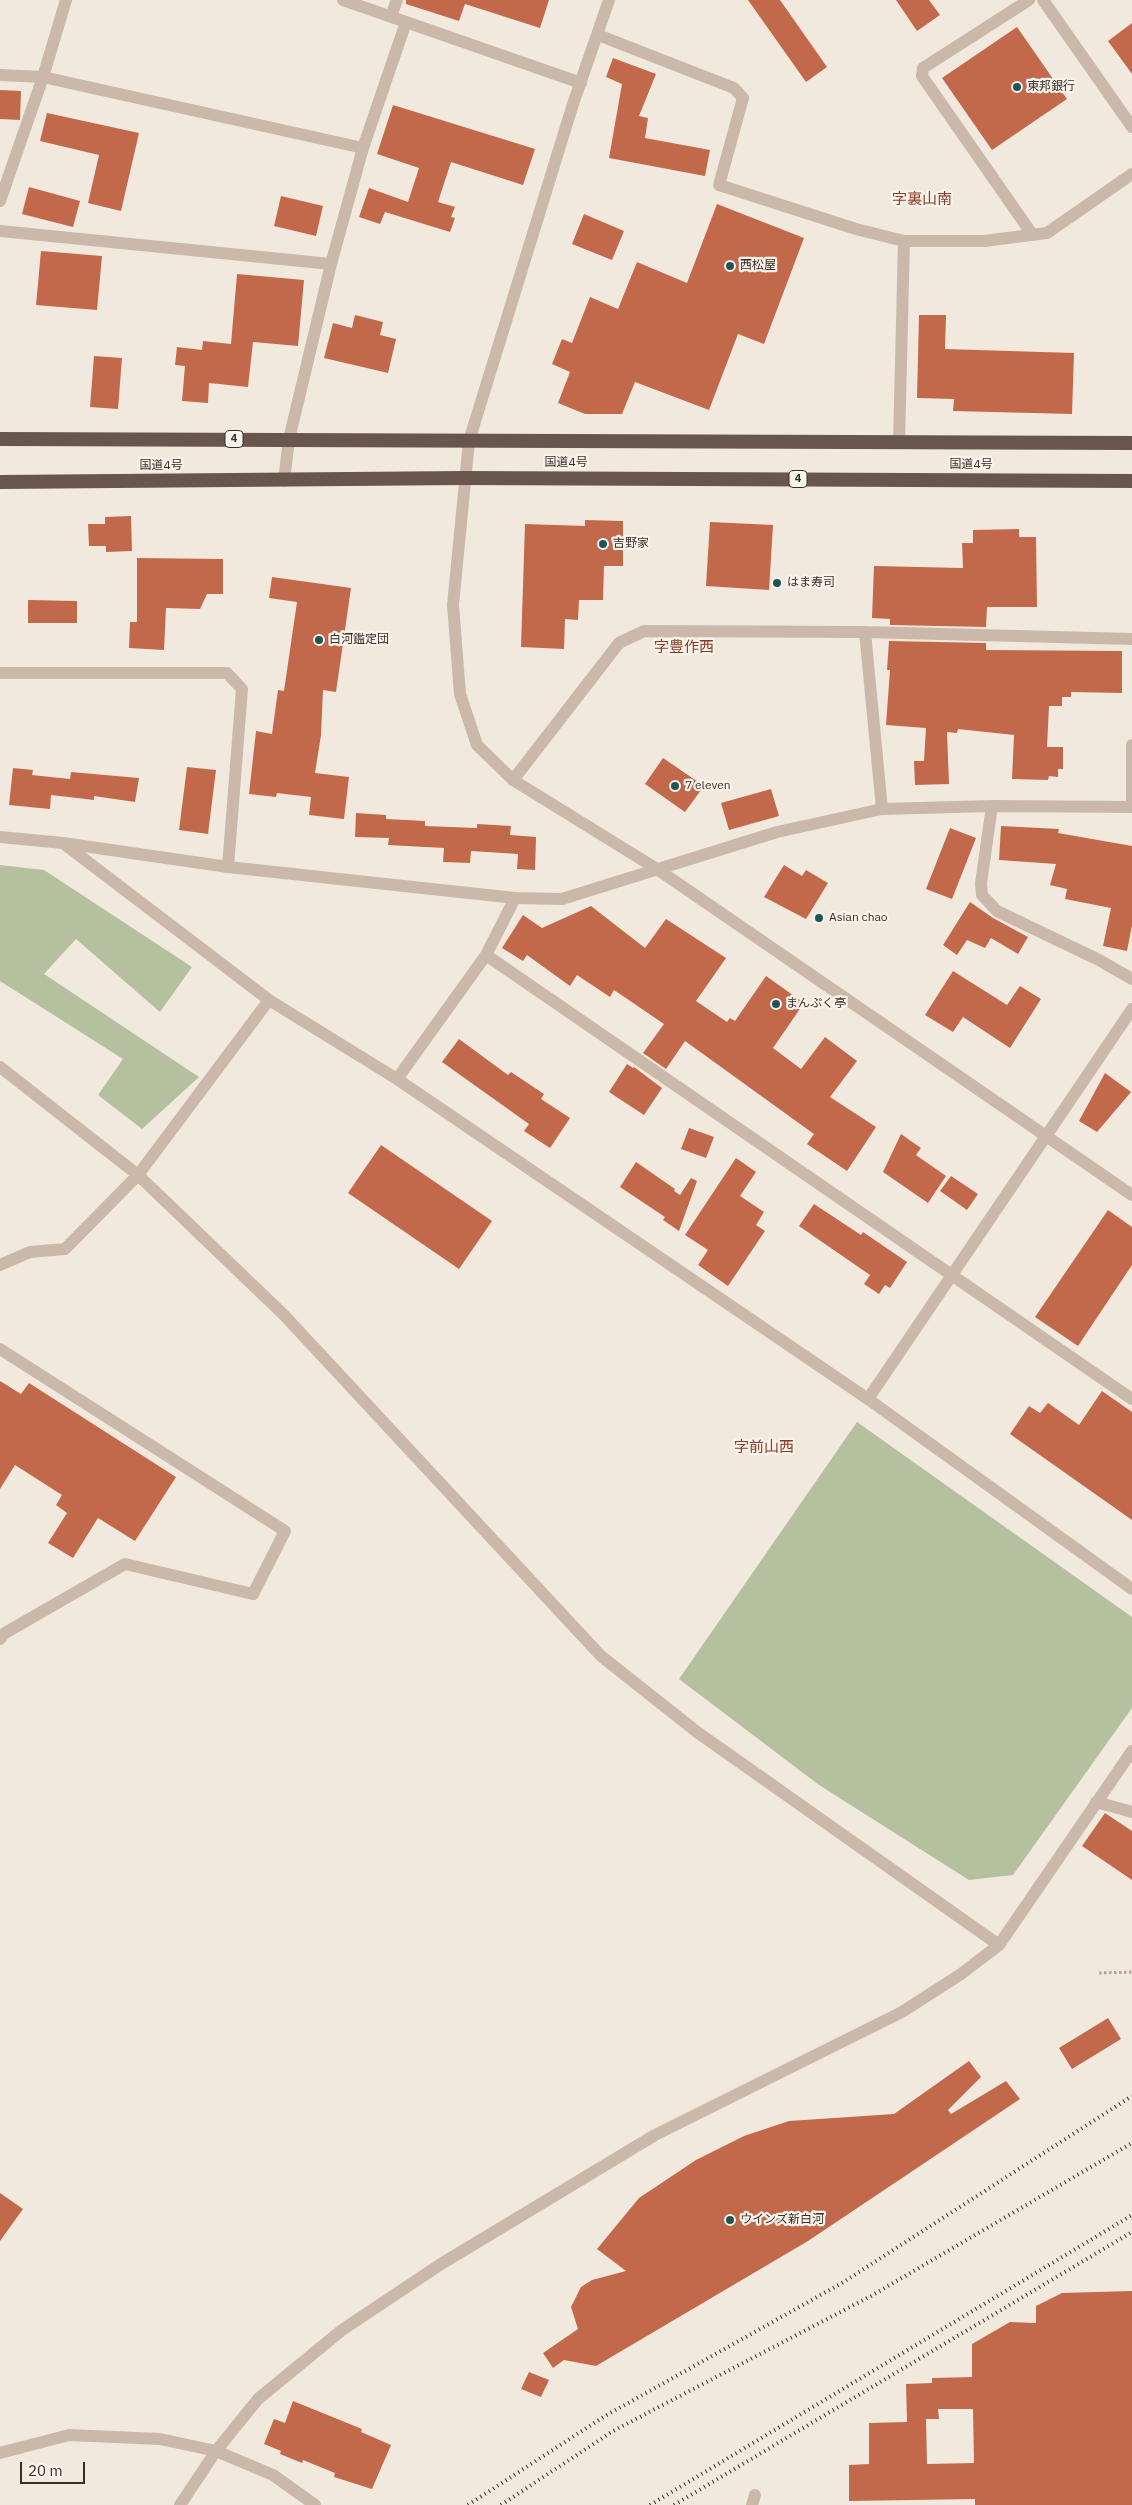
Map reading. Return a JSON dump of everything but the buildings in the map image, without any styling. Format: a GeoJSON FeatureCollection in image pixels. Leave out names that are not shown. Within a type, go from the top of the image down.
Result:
{"type":"FeatureCollection","features":[{"type":"Feature","properties":{"kind":"highway","name":"国道4号"},"geometry":{"type":"LineString","coordinates":[[0,439],[776,440],[1132,443]]}},
{"type":"Feature","properties":{"kind":"highway","name":"国道4号"},"geometry":{"type":"LineString","coordinates":[[0,482],[464,478],[1132,481]]}},
{"type":"Feature","properties":{"kind":"street"},"geometry":{"type":"LineString","coordinates":[[0,201],[44,77],[66,0]]}},
{"type":"Feature","properties":{"kind":"street"},"geometry":{"type":"LineString","coordinates":[[342,0],[581,84]]}},
{"type":"Feature","properties":{"kind":"street"},"geometry":{"type":"LineString","coordinates":[[392,16],[397,0]]}},
{"type":"Feature","properties":{"kind":"street"},"geometry":{"type":"LineString","coordinates":[[609,0],[469,441],[453,605],[460,694],[477,745],[513,780],[657,868],[1132,1195]]}},
{"type":"Feature","properties":{"kind":"street"},"geometry":{"type":"LineString","coordinates":[[1029,0],[923,68],[922,76],[1032,234]]}},
{"type":"Feature","properties":{"kind":"street"},"geometry":{"type":"LineString","coordinates":[[1043,0],[1132,127]]}},
{"type":"Feature","properties":{"kind":"street"},"geometry":{"type":"LineString","coordinates":[[284,481],[289,439],[331,264],[363,148],[406,22]]}},
{"type":"Feature","properties":{"kind":"street"},"geometry":{"type":"LineString","coordinates":[[598,34],[734,88],[743,98],[719,185],[856,229],[904,241],[984,241],[1046,233],[1132,174]]}},
{"type":"Feature","properties":{"kind":"street"},"geometry":{"type":"LineString","coordinates":[[0,75],[44,77],[363,148]]}},
{"type":"Feature","properties":{"kind":"street"},"geometry":{"type":"LineString","coordinates":[[0,231],[331,264]]}},
{"type":"Feature","properties":{"kind":"street"},"geometry":{"type":"LineString","coordinates":[[899,442],[904,241]]}},
{"type":"Feature","properties":{"kind":"street"},"geometry":{"type":"LineString","coordinates":[[513,780],[619,643],[644,631],[865,632],[1132,639]]}},
{"type":"Feature","properties":{"kind":"street"},"geometry":{"type":"LineString","coordinates":[[865,632],[882,809]]}},
{"type":"Feature","properties":{"kind":"street"},"geometry":{"type":"LineString","coordinates":[[0,674],[227,673],[242,689],[228,866]]}},
{"type":"Feature","properties":{"kind":"street"},"geometry":{"type":"LineString","coordinates":[[0,837],[63,843],[228,866],[514,898],[562,898],[777,832],[882,809],[992,806],[1132,807],[1132,745]]}},
{"type":"Feature","properties":{"kind":"street"},"geometry":{"type":"LineString","coordinates":[[992,806],[981,883],[982,895],[997,911],[1099,960],[1132,979]]}},
{"type":"Feature","properties":{"kind":"street"},"geometry":{"type":"LineString","coordinates":[[63,843],[269,1000],[397,1079],[868,1399],[1132,1589]]}},
{"type":"Feature","properties":{"kind":"street"},"geometry":{"type":"LineString","coordinates":[[397,1079],[486,956],[514,898]]}},
{"type":"Feature","properties":{"kind":"street"},"geometry":{"type":"LineString","coordinates":[[486,956],[952,1273],[1132,1399]]}},
{"type":"Feature","properties":{"kind":"street"},"geometry":{"type":"LineString","coordinates":[[0,1265],[30,1252],[65,1249],[138,1175],[269,1000]]}},
{"type":"Feature","properties":{"kind":"street"},"geometry":{"type":"LineString","coordinates":[[868,1399],[1132,1009]]}},
{"type":"Feature","properties":{"kind":"street"},"geometry":{"type":"LineString","coordinates":[[0,1067],[138,1175],[284,1315],[601,1656],[697,1732],[999,1944]]}},
{"type":"Feature","properties":{"kind":"street"},"geometry":{"type":"LineString","coordinates":[[0,1349],[285,1531],[253,1594],[125,1564],[5,1633],[0,1639]]}},
{"type":"Feature","properties":{"kind":"street"},"geometry":{"type":"LineString","coordinates":[[180,2505],[216,2452],[266,2393],[342,2330],[441,2264],[655,2136],[902,2012],[961,1974],[999,1944],[1132,1750]]}},
{"type":"Feature","properties":{"kind":"street"},"geometry":{"type":"LineString","coordinates":[[1096,1802],[1132,1812]]}},
{"type":"Feature","properties":{"kind":"street"},"geometry":{"type":"LineString","coordinates":[[0,2453],[69,2435],[160,2439],[216,2452],[273,2475],[315,2505]]}},
{"type":"Feature","properties":{"kind":"path"},"geometry":{"type":"LineString","coordinates":[[1099,1973],[1132,1972]]}},
{"type":"Feature","properties":{"kind":"green space"},"geometry":{"type":"Polygon","coordinates":[[[0,865],[44,870],[192,967],[160,1012],[76,939],[44,974],[199,1077],[142,1129],[98,1095],[123,1059],[0,981],[0,865]]]}},
{"type":"Feature","properties":{"kind":"green space"},"geometry":{"type":"Polygon","coordinates":[[[857,1422],[1132,1617],[1132,1708],[1013,1875],[969,1880],[819,1785],[679,1679],[857,1422]]]}},
{"type":"Feature","properties":{"kind":"railway"},"geometry":{"type":"LineString","coordinates":[[468,2505],[605,2416],[842,2283],[1132,2096]]}},
{"type":"Feature","properties":{"kind":"railway"},"geometry":{"type":"LineString","coordinates":[[501,2505],[613,2431],[871,2296],[1132,2143]]}},
{"type":"Feature","properties":{"kind":"railway"},"geometry":{"type":"LineString","coordinates":[[650,2505],[1132,2215]]}},
{"type":"Feature","properties":{"kind":"railway"},"geometry":{"type":"LineString","coordinates":[[674,2505],[1132,2232]]}},
{"type":"Feature","properties":{"kind":"place","name":"東邦銀行"},"geometry":{"type":"Point","coordinates":[1017,87]}},
{"type":"Feature","properties":{"kind":"place","name":"西松屋"},"geometry":{"type":"Point","coordinates":[730,266]}},
{"type":"Feature","properties":{"kind":"place","name":"吉野家"},"geometry":{"type":"Point","coordinates":[603,544]}},
{"type":"Feature","properties":{"kind":"place","name":"はま寿司"},"geometry":{"type":"Point","coordinates":[777,583]}},
{"type":"Feature","properties":{"kind":"place","name":"白河鑑定団"},"geometry":{"type":"Point","coordinates":[319,640]}},
{"type":"Feature","properties":{"kind":"place","name":"7 eleven"},"geometry":{"type":"Point","coordinates":[675,786]}},
{"type":"Feature","properties":{"kind":"place","name":"Asian chao"},"geometry":{"type":"Point","coordinates":[819,918]}},
{"type":"Feature","properties":{"kind":"place","name":"まんぷく亭"},"geometry":{"type":"Point","coordinates":[776,1004]}},
{"type":"Feature","properties":{"kind":"place","name":"ウインズ新白河"},"geometry":{"type":"Point","coordinates":[730,2220]}},
{"type":"Feature","properties":{"kind":"district","name":"字裏山南"},"geometry":{"type":"Point","coordinates":[922,200]}},
{"type":"Feature","properties":{"kind":"district","name":"字豊作西"},"geometry":{"type":"Point","coordinates":[684,648]}},
{"type":"Feature","properties":{"kind":"district","name":"字前山西"},"geometry":{"type":"Point","coordinates":[764,1448]}}]}
